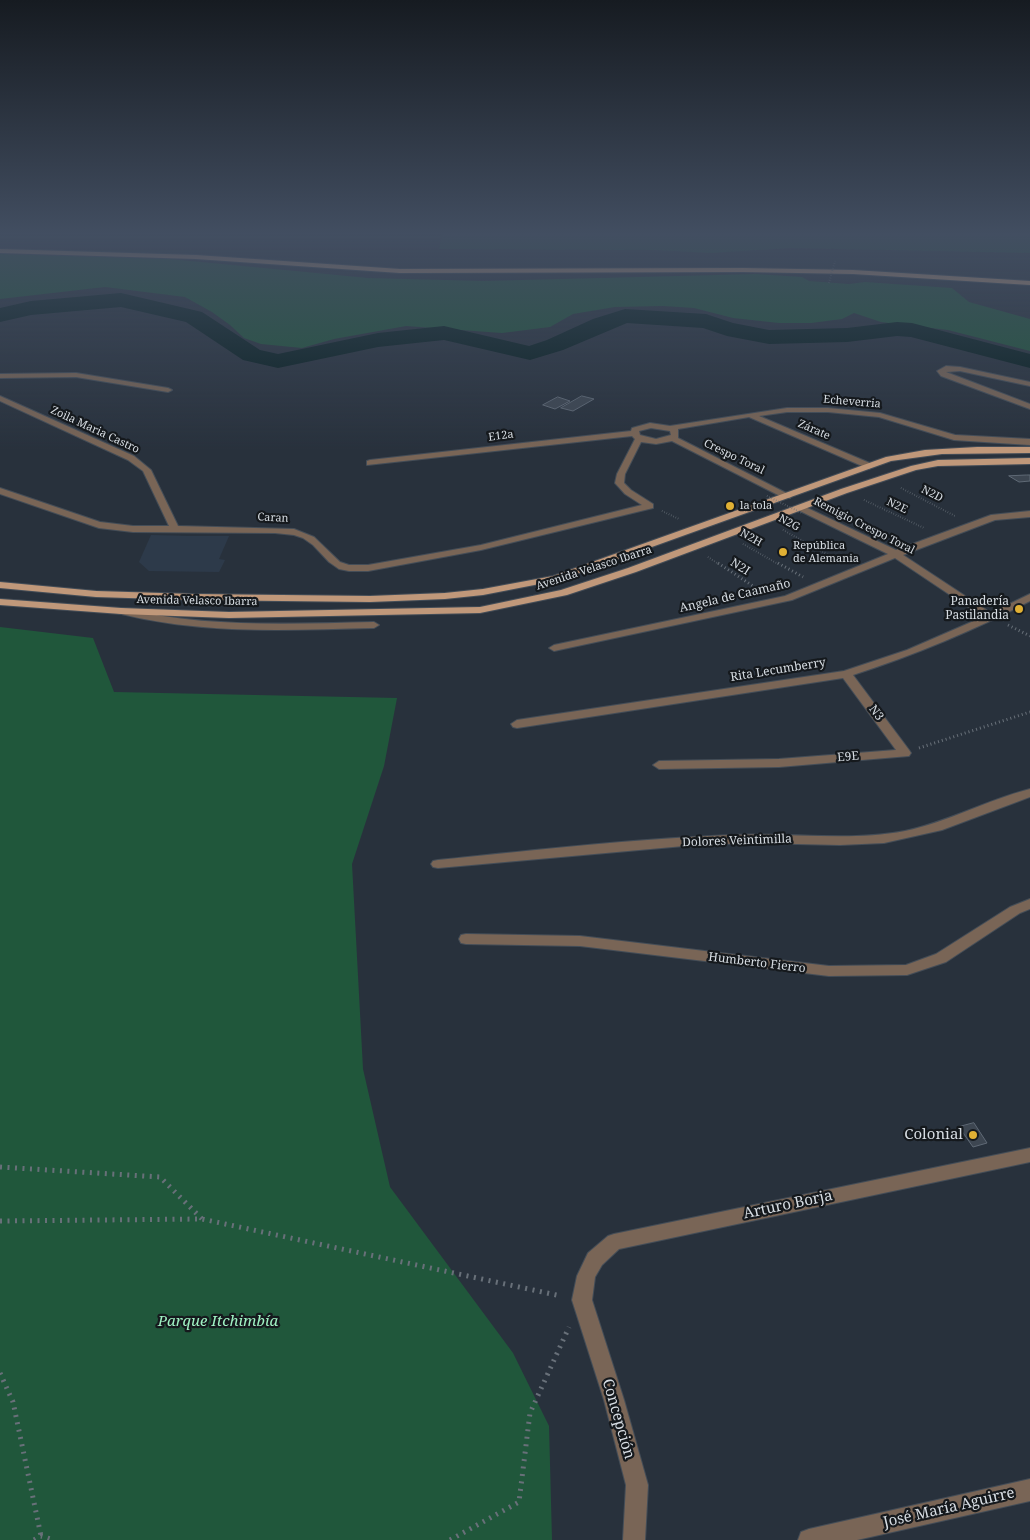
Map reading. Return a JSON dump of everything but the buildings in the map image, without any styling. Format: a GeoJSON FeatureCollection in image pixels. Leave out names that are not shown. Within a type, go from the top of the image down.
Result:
{"type":"FeatureCollection","features":[{"type":"Feature","properties":{"kind":"main road","name":"Avenida Velasco Ibarra"},"geometry":{"type":"LineString","coordinates":[[0,585],[78,594],[238,598],[404,598],[474,593],[533,584],[556,578],[869,466],[913,454],[948,449],[1030,450]]}},
{"type":"Feature","properties":{"kind":"main road","name":"Avenida Velasco Ibarra"},"geometry":{"type":"LineString","coordinates":[[0,602],[121,611],[315,615],[480,610],[563,593],[802,510],[844,491],[938,463],[1030,461]]}},
{"type":"Feature","properties":{"kind":"street"},"geometry":{"type":"LineString","coordinates":[[1030,384],[960,369],[949,368],[941,371],[944,374],[1030,407]]}},
{"type":"Feature","properties":{"kind":"street"},"geometry":{"type":"LineString","coordinates":[[0,376],[76,375],[168,390]]}},
{"type":"Feature","properties":{"kind":"street","name":"Zoila Maria Castro"},"geometry":{"type":"LineString","coordinates":[[0,398],[131,458],[147,470],[174,528]]}},
{"type":"Feature","properties":{"kind":"street","name":"Echeverria"},"geometry":{"type":"LineString","coordinates":[[637,435],[635,430],[643,426],[657,425],[670,428],[787,410],[828,410],[880,415],[954,437],[1030,442]]}},
{"type":"Feature","properties":{"kind":"street","name":"Zárate"},"geometry":{"type":"LineString","coordinates":[[749,415],[869,466]]}},
{"type":"Feature","properties":{"kind":"street"},"geometry":{"type":"LineString","coordinates":[[650,506],[628,492],[619,483],[621,474],[637,435],[656,441],[672,438],[676,433],[670,428]]}},
{"type":"Feature","properties":{"kind":"street","name":"E12a"},"geometry":{"type":"LineString","coordinates":[[370,463],[637,435]]}},
{"type":"Feature","properties":{"kind":"street","name":"Crespo Toral"},"geometry":{"type":"LineString","coordinates":[[672,438],[787,496]]}},
{"type":"Feature","properties":{"kind":"street","name":"Caran"},"geometry":{"type":"LineString","coordinates":[[0,491],[99,525],[133,529],[174,528],[298,532],[313,539],[333,562],[346,568],[366,569],[518,539],[650,506]]}},
{"type":"Feature","properties":{"kind":"street","name":"Remigio Crespo Toral"},"geometry":{"type":"LineString","coordinates":[[802,510],[896,554],[991,617]]}},
{"type":"Feature","properties":{"kind":"street","name":"Angela de Caamaño"},"geometry":{"type":"LineString","coordinates":[[554,648],[788,598],[994,517],[1030,514]]}},
{"type":"Feature","properties":{"kind":"street","name":"Rita Lecumberry"},"geometry":{"type":"LineString","coordinates":[[517,724],[846,674],[910,652],[991,617],[1030,597]]}},
{"type":"Feature","properties":{"kind":"street"},"geometry":{"type":"LineString","coordinates":[[121,611],[148,619],[212,628],[374,625]]}},
{"type":"Feature","properties":{"kind":"street","name":"N3"},"geometry":{"type":"LineString","coordinates":[[846,674],[905,753]]}},
{"type":"Feature","properties":{"kind":"street","name":"E9E"},"geometry":{"type":"LineString","coordinates":[[659,765],[779,763],[905,753]]}},
{"type":"Feature","properties":{"kind":"street","name":"Dolores Veintimilla"},"geometry":{"type":"LineString","coordinates":[[438,864],[714,840],[769,837],[851,841],[904,835],[944,824],[1030,793]]}},
{"type":"Feature","properties":{"kind":"street","name":"Humberto Fierro"},"geometry":{"type":"LineString","coordinates":[[466,939],[580,942],[829,971],[907,970],[941,958],[1015,910],[1030,904]]}},
{"type":"Feature","properties":{"kind":"street","name":"Arturo Borja"},"geometry":{"type":"LineString","coordinates":[[582,1300],[586,1276],[595,1259],[614,1242],[1030,1155]]}},
{"type":"Feature","properties":{"kind":"street","name":"Concepción"},"geometry":{"type":"LineString","coordinates":[[582,1300],[614,1400],[637,1485],[634,1540]]}},
{"type":"Feature","properties":{"kind":"street","name":"José María Aguirre"},"geometry":{"type":"LineString","coordinates":[[809,1540],[1030,1490]]}},
{"type":"Feature","properties":{"kind":"path","name":"N2D"},"geometry":{"type":"LineString","coordinates":[[882,479],[974,525]]}},
{"type":"Feature","properties":{"kind":"path","name":"N2E"},"geometry":{"type":"LineString","coordinates":[[844,491],[942,537]]}},
{"type":"Feature","properties":{"kind":"path"},"geometry":{"type":"LineString","coordinates":[[767,496],[802,510]]}},
{"type":"Feature","properties":{"kind":"path"},"geometry":{"type":"LineString","coordinates":[[650,506],[698,528]]}},
{"type":"Feature","properties":{"kind":"path","name":"N2G"},"geometry":{"type":"LineString","coordinates":[[766,521],[857,570]]}},
{"type":"Feature","properties":{"kind":"path","name":"N2H"},"geometry":{"type":"LineString","coordinates":[[727,535],[819,586]]}},
{"type":"Feature","properties":{"kind":"path","name":"N2I"},"geometry":{"type":"LineString","coordinates":[[693,548],[777,601]]}},
{"type":"Feature","properties":{"kind":"path"},"geometry":{"type":"LineString","coordinates":[[905,753],[1030,712]]}},
{"type":"Feature","properties":{"kind":"path"},"geometry":{"type":"LineString","coordinates":[[0,1167],[160,1177],[202,1219]]}},
{"type":"Feature","properties":{"kind":"path"},"geometry":{"type":"LineString","coordinates":[[0,1221],[202,1219],[582,1300],[530,1413],[519,1502],[450,1540]]}},
{"type":"Feature","properties":{"kind":"path"},"geometry":{"type":"LineString","coordinates":[[0,1373],[13,1402],[41,1536]]}},
{"type":"Feature","properties":{"kind":"path"},"geometry":{"type":"LineString","coordinates":[[34,1540],[41,1536],[54,1540]]}},
{"type":"Feature","properties":{"kind":"shaded area"},"geometry":{"type":"Polygon","coordinates":[[[151,535],[229,536],[219,559],[225,560],[219,572],[149,571],[139,562],[151,535]]]}},
{"type":"Feature","properties":{"kind":"green space"},"geometry":{"type":"Polygon","coordinates":[[[201,306],[983,306],[1030,319],[1030,351],[948,330],[881,322],[854,313],[842,319],[811,323],[779,323],[733,318],[694,308],[663,306],[615,307],[573,314],[550,327],[502,333],[406,326],[334,339],[302,348],[261,344],[244,338],[212,312],[201,306]]]}},
{"type":"Feature","properties":{"kind":"green space","name":"Parque Itchimbía"},"geometry":{"type":"Polygon","coordinates":[[[0,627],[93,638],[114,692],[397,698],[384,766],[352,864],[363,1069],[390,1187],[513,1353],[549,1426],[552,1540],[0,1540],[0,627]]]}},
{"type":"Feature","properties":{"kind":"waterway"},"geometry":{"type":"LineString","coordinates":[[0,315],[31,308],[55,306]]}},
{"type":"Feature","properties":{"kind":"waterway"},"geometry":{"type":"LineString","coordinates":[[146,306],[194,317],[252,355],[278,361],[378,340],[444,333],[530,353],[555,345],[601,324],[625,316],[706,321],[727,329],[769,337],[847,335],[897,329],[912,330],[1030,361]]}},
{"type":"Feature","properties":{"kind":"place","name":"la tola"},"geometry":{"type":"Point","coordinates":[730,506]}},
{"type":"Feature","properties":{"kind":"place","name":"República de Alemania"},"geometry":{"type":"Point","coordinates":[783,552]}},
{"type":"Feature","properties":{"kind":"place","name":"Panadería Pastilandia"},"geometry":{"type":"Point","coordinates":[1019,609]}},
{"type":"Feature","properties":{"kind":"place","name":"Colonial"},"geometry":{"type":"Point","coordinates":[973,1135]}}]}
